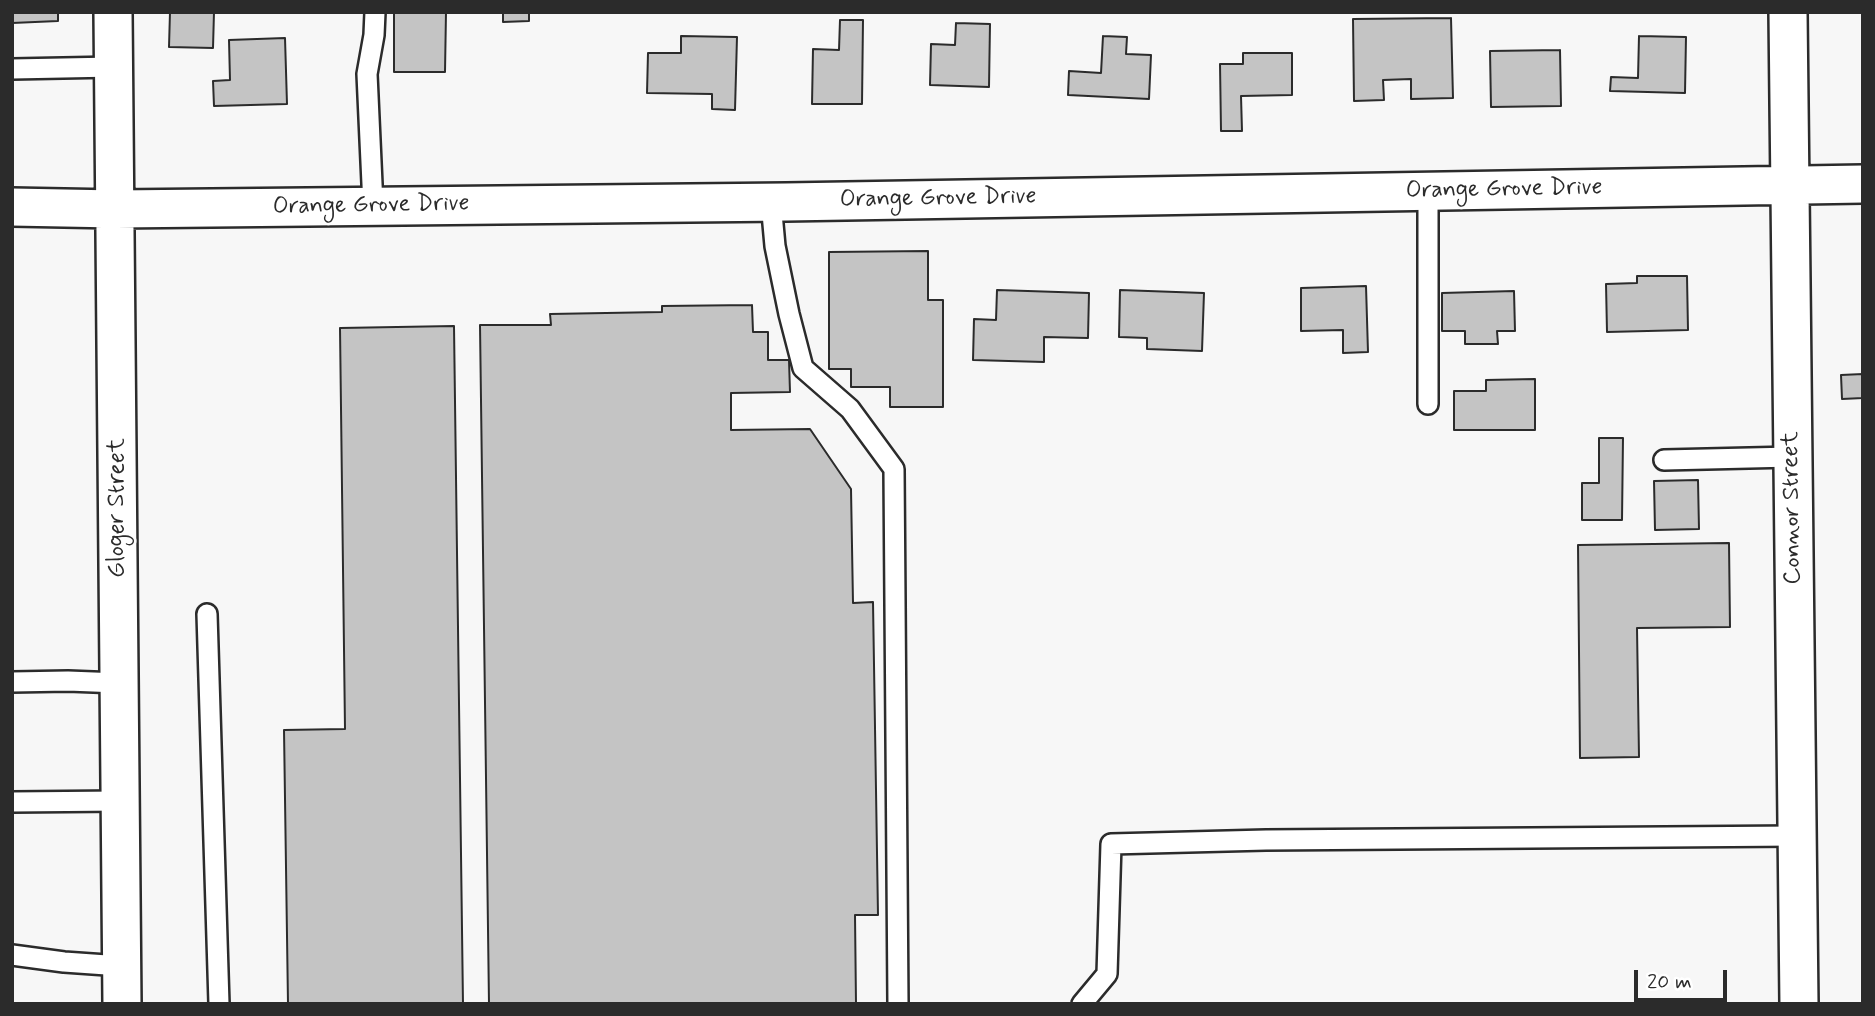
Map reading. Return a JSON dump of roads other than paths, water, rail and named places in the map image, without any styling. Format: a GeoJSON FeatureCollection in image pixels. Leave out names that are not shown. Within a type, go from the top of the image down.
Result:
{"type":"FeatureCollection","features":[{"type":"Feature","properties":{"kind":"street","name":"Gloger Street"},"geometry":{"type":"LineString","coordinates":[[113,12],[122,1004]]}},
{"type":"Feature","properties":{"kind":"street","name":"Connor Street"},"geometry":{"type":"LineString","coordinates":[[1787,12],[1799,1004]]}},
{"type":"Feature","properties":{"kind":"street","name":"Orange Grove Drive"},"geometry":{"type":"LineString","coordinates":[[12,207],[116,209],[771,202],[1863,184]]}},
{"type":"Feature","properties":{"kind":"lane"},"geometry":{"type":"LineString","coordinates":[[373,206],[367,74],[375,12]]}},
{"type":"Feature","properties":{"kind":"lane"},"geometry":{"type":"LineString","coordinates":[[12,69],[114,67]]}},
{"type":"Feature","properties":{"kind":"lane"},"geometry":{"type":"LineString","coordinates":[[1428,191],[1428,404]]}},
{"type":"Feature","properties":{"kind":"lane"},"geometry":{"type":"LineString","coordinates":[[771,202],[775,246],[803,368],[850,409],[894,469],[898,1004]]}},
{"type":"Feature","properties":{"kind":"lane"},"geometry":{"type":"LineString","coordinates":[[1664,460],[1793,457]]}},
{"type":"Feature","properties":{"kind":"lane"},"geometry":{"type":"LineString","coordinates":[[207,614],[219,1004]]}},
{"type":"Feature","properties":{"kind":"lane"},"geometry":{"type":"LineString","coordinates":[[12,682],[119,683]]}},
{"type":"Feature","properties":{"kind":"lane"},"geometry":{"type":"LineString","coordinates":[[12,802],[120,802]]}},
{"type":"Feature","properties":{"kind":"lane"},"geometry":{"type":"LineString","coordinates":[[1082,1004],[1107,974],[1111,844],[1266,840],[1797,836]]}},
{"type":"Feature","properties":{"kind":"lane"},"geometry":{"type":"LineString","coordinates":[[12,955],[121,966]]}}]}
